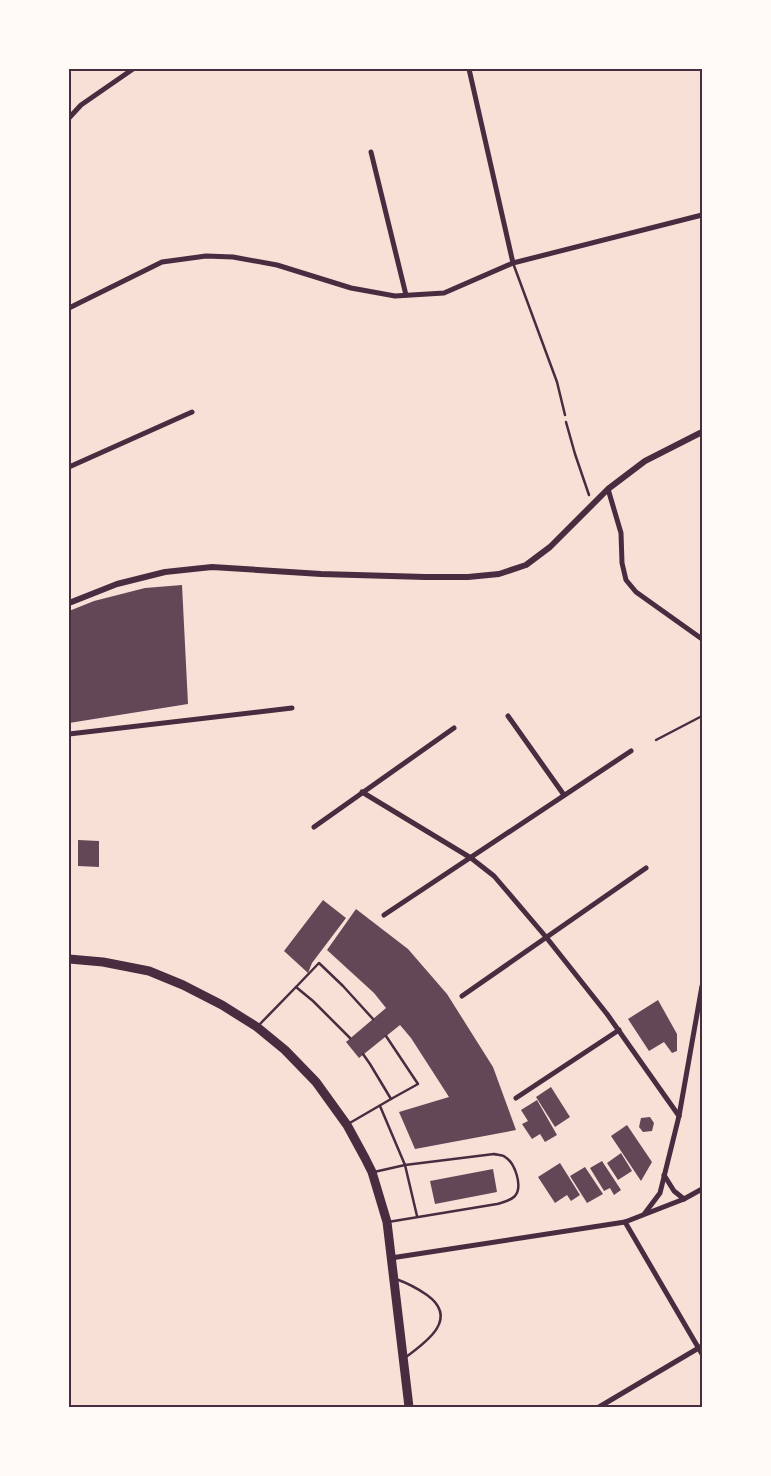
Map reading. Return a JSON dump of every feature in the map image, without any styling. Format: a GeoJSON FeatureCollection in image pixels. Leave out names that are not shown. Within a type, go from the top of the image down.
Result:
{"type":"FeatureCollection","features":[{"type":"Feature","properties":{"kind":"highway"},"geometry":{"type":"LineString","coordinates":[[69,959],[103,962],[148,971],[183,985],[222,1005],[257,1027],[285,1050],[316,1082],[347,1125],[372,1172],[387,1222],[409,1407]]}},
{"type":"Feature","properties":{"kind":"street"},"geometry":{"type":"LineString","coordinates":[[69,118],[81,105],[133,69]]}},
{"type":"Feature","properties":{"kind":"street"},"geometry":{"type":"LineString","coordinates":[[469,69],[513,263]]}},
{"type":"Feature","properties":{"kind":"street"},"geometry":{"type":"LineString","coordinates":[[371,152],[406,295]]}},
{"type":"Feature","properties":{"kind":"street"},"geometry":{"type":"LineString","coordinates":[[69,308],[162,262],[206,256],[233,256],[277,265],[351,288],[395,296],[444,293],[513,263],[702,215]]}},
{"type":"Feature","properties":{"kind":"street"},"geometry":{"type":"LineString","coordinates":[[69,467],[192,412]]}},
{"type":"Feature","properties":{"kind":"street"},"geometry":{"type":"LineString","coordinates":[[69,603],[117,584],[165,572],[212,567],[321,574],[425,577],[468,577],[499,574],[526,565],[550,547],[592,503],[646,461],[702,432]]}},
{"type":"Feature","properties":{"kind":"street"},"geometry":{"type":"LineString","coordinates":[[608,489],[621,533],[622,563],[626,580],[636,592],[702,639]]}},
{"type":"Feature","properties":{"kind":"street"},"geometry":{"type":"LineString","coordinates":[[69,734],[292,708]]}},
{"type":"Feature","properties":{"kind":"street"},"geometry":{"type":"LineString","coordinates":[[508,716],[564,795]]}},
{"type":"Feature","properties":{"kind":"street"},"geometry":{"type":"LineString","coordinates":[[314,826],[454,728]]}},
{"type":"Feature","properties":{"kind":"street"},"geometry":{"type":"LineString","coordinates":[[384,914],[631,751]]}},
{"type":"Feature","properties":{"kind":"street"},"geometry":{"type":"LineString","coordinates":[[362,792],[471,858],[494,876],[546,937],[618,1030],[679,1116]]}},
{"type":"Feature","properties":{"kind":"street"},"geometry":{"type":"LineString","coordinates":[[462,996],[646,868]]}},
{"type":"Feature","properties":{"kind":"street"},"geometry":{"type":"LineString","coordinates":[[644,1214],[660,1193],[679,1116],[702,986]]}},
{"type":"Feature","properties":{"kind":"street"},"geometry":{"type":"LineString","coordinates":[[516,1098],[618,1030]]}},
{"type":"Feature","properties":{"kind":"street"},"geometry":{"type":"LineString","coordinates":[[664,1175],[674,1190],[684,1199]]}},
{"type":"Feature","properties":{"kind":"street"},"geometry":{"type":"LineString","coordinates":[[391,1258],[624,1222],[684,1199],[702,1189]]}},
{"type":"Feature","properties":{"kind":"street"},"geometry":{"type":"LineString","coordinates":[[624,1222],[700,1347],[702,1354]]}},
{"type":"Feature","properties":{"kind":"street"},"geometry":{"type":"LineString","coordinates":[[599,1407],[700,1347]]}},
{"type":"Feature","properties":{"kind":"lane"},"geometry":{"type":"LineString","coordinates":[[513,263],[557,382],[565,415]]}},
{"type":"Feature","properties":{"kind":"lane"},"geometry":{"type":"LineString","coordinates":[[656,740],[702,716]]}},
{"type":"Feature","properties":{"kind":"lane"},"geometry":{"type":"LineString","coordinates":[[257,1027],[319,963],[373,1019]]}},
{"type":"Feature","properties":{"kind":"lane"},"geometry":{"type":"LineString","coordinates":[[296,987],[350,1038]]}},
{"type":"Feature","properties":{"kind":"lane"},"geometry":{"type":"LineString","coordinates":[[347,1125],[418,1084],[386,1036]]}},
{"type":"Feature","properties":{"kind":"lane"},"geometry":{"type":"LineString","coordinates":[[363,1054],[391,1099]]}},
{"type":"Feature","properties":{"kind":"lane"},"geometry":{"type":"LineString","coordinates":[[380,1106],[405,1165],[417,1216]]}},
{"type":"Feature","properties":{"kind":"lane"},"geometry":{"type":"LineString","coordinates":[[372,1172],[405,1165],[494,1154],[505,1156],[512,1164],[517,1177],[518,1187],[516,1195],[508,1201],[387,1222]]}},
{"type":"Feature","properties":{"kind":"lane"},"geometry":{"type":"LineString","coordinates":[[394,1278],[424,1293],[436,1302],[440,1310],[441,1320],[437,1328],[423,1344],[403,1359]]}},
{"type":"Feature","properties":{"kind":"path"},"geometry":{"type":"LineString","coordinates":[[565,415],[575,454],[592,503]]}},
{"type":"Feature","properties":{"kind":"building"},"geometry":{"type":"Polygon","coordinates":[[[182,585],[188,704],[69,723],[69,611],[94,601],[145,588],[182,585]]]}},
{"type":"Feature","properties":{"kind":"building"},"geometry":{"type":"Polygon","coordinates":[[[78,840],[99,841],[99,867],[78,866],[78,840]]]}},
{"type":"Feature","properties":{"kind":"building"},"geometry":{"type":"Polygon","coordinates":[[[323,900],[346,918],[312,963],[308,973],[284,951],[323,900]]]}},
{"type":"Feature","properties":{"kind":"building"},"geometry":{"type":"Polygon","coordinates":[[[356,909],[408,949],[447,994],[493,1067],[516,1130],[415,1149],[399,1112],[449,1097],[411,1038],[400,1025],[359,1058],[346,1042],[386,1008],[374,993],[327,950],[356,909]]]}},
{"type":"Feature","properties":{"kind":"building"},"geometry":{"type":"Polygon","coordinates":[[[658,1000],[677,1034],[677,1051],[672,1053],[664,1042],[649,1051],[628,1019],[658,1000]]]}},
{"type":"Feature","properties":{"kind":"building"},"geometry":{"type":"Polygon","coordinates":[[[551,1087],[570,1117],[555,1127],[536,1097],[551,1087]]]}},
{"type":"Feature","properties":{"kind":"building"},"geometry":{"type":"Polygon","coordinates":[[[537,1100],[557,1135],[545,1142],[540,1134],[532,1139],[522,1124],[528,1121],[521,1110],[537,1100]]]}},
{"type":"Feature","properties":{"kind":"building"},"geometry":{"type":"Polygon","coordinates":[[[650,1117],[654,1123],[652,1131],[643,1132],[639,1127],[641,1118],[650,1117]]]}},
{"type":"Feature","properties":{"kind":"building"},"geometry":{"type":"Polygon","coordinates":[[[627,1125],[652,1162],[641,1181],[611,1136],[627,1125]]]}},
{"type":"Feature","properties":{"kind":"building"},"geometry":{"type":"Polygon","coordinates":[[[621,1153],[632,1171],[618,1180],[607,1163],[621,1153]]]}},
{"type":"Feature","properties":{"kind":"building"},"geometry":{"type":"Polygon","coordinates":[[[602,1161],[621,1190],[614,1195],[610,1188],[604,1191],[590,1168],[602,1161]]]}},
{"type":"Feature","properties":{"kind":"building"},"geometry":{"type":"Polygon","coordinates":[[[560,1163],[580,1195],[571,1201],[567,1195],[555,1203],[538,1177],[560,1163]]]}},
{"type":"Feature","properties":{"kind":"building"},"geometry":{"type":"Polygon","coordinates":[[[585,1167],[603,1194],[587,1203],[570,1176],[585,1167]]]}},
{"type":"Feature","properties":{"kind":"building"},"geometry":{"type":"Polygon","coordinates":[[[493,1169],[497,1192],[435,1204],[430,1181],[493,1169]]]}}]}
